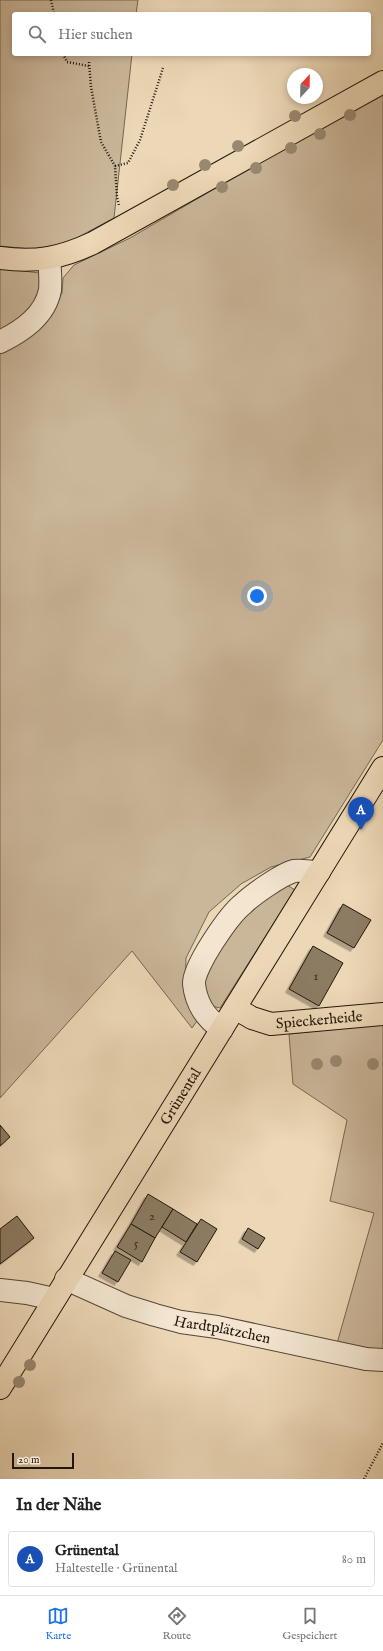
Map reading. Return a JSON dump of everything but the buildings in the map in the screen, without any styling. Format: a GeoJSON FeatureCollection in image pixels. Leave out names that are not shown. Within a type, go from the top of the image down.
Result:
{"type":"FeatureCollection","features":[{"type":"Feature","properties":{"kind":"main road"},"geometry":{"type":"LineString","coordinates":[[0,258],[34,260],[74,252],[124,227],[383,82]]}},
{"type":"Feature","properties":{"kind":"main road","name":"Grünental"},"geometry":{"type":"LineString","coordinates":[[0,1388],[383,768]]}},
{"type":"Feature","properties":{"kind":"main road","name":"Spieckerheide"},"geometry":{"type":"LineString","coordinates":[[235,1008],[252,1018],[271,1024],[383,1014]]}},
{"type":"Feature","properties":{"kind":"street"},"geometry":{"type":"LineString","coordinates":[[0,342],[31,323],[38,316],[47,301],[50,284],[49,258]]}},
{"type":"Feature","properties":{"kind":"street"},"geometry":{"type":"LineString","coordinates":[[222,1029],[210,1021],[199,1004],[194,983],[201,961],[217,936],[242,904],[270,883],[294,872],[319,872]]}},
{"type":"Feature","properties":{"kind":"street","name":"Hardtplätzchen"},"geometry":{"type":"LineString","coordinates":[[66,1279],[126,1306],[155,1316],[181,1322],[217,1327],[366,1359],[383,1360]]}},
{"type":"Feature","properties":{"kind":"street"},"geometry":{"type":"LineString","coordinates":[[0,1290],[26,1293],[54,1299]]}},
{"type":"Feature","properties":{"kind":"path"},"geometry":{"type":"LineString","coordinates":[[51,0],[54,12]]}},
{"type":"Feature","properties":{"kind":"path"},"geometry":{"type":"LineString","coordinates":[[64,56],[67,62],[89,64],[91,87],[101,142],[115,166],[117,197],[124,227]]}},
{"type":"Feature","properties":{"kind":"path"},"geometry":{"type":"LineString","coordinates":[[115,166],[128,163],[140,140],[163,68]]}},
{"type":"Feature","properties":{"kind":"path"},"geometry":{"type":"LineString","coordinates":[[364,1479],[383,1444]]}},
{"type":"Feature","properties":{"kind":"shaded area"},"geometry":{"type":"Polygon","coordinates":[[[0,0],[138,0],[136,12],[12,12],[12,56],[132,56],[114,218],[71,241],[41,250],[0,246],[0,0]]]}},
{"type":"Feature","properties":{"kind":"shaded area"},"geometry":{"type":"Polygon","coordinates":[[[383,93],[383,740],[310,857],[271,867],[241,884],[209,912],[186,958],[185,990],[197,1021],[192,1028],[132,951],[0,1098],[0,346],[52,311],[62,293],[63,278],[74,265],[130,238],[305,136],[383,93]]]}},
{"type":"Feature","properties":{"kind":"shaded area"},"geometry":{"type":"Polygon","coordinates":[[[0,268],[39,273],[42,299],[0,335],[0,268]]]}},
{"type":"Feature","properties":{"kind":"shaded area"},"geometry":{"type":"Polygon","coordinates":[[[287,885],[295,890],[220,1008],[212,1006],[202,993],[207,962],[244,913],[287,885]]]}},
{"type":"Feature","properties":{"kind":"shaded area"},"geometry":{"type":"Polygon","coordinates":[[[383,1024],[383,1351],[336,1347],[374,1213],[330,1201],[347,1120],[293,1084],[289,1034],[383,1024]]]}},
{"type":"Feature","properties":{"kind":"place","name":"Grünental"},"geometry":{"type":"Point","coordinates":[361,830]}}]}
